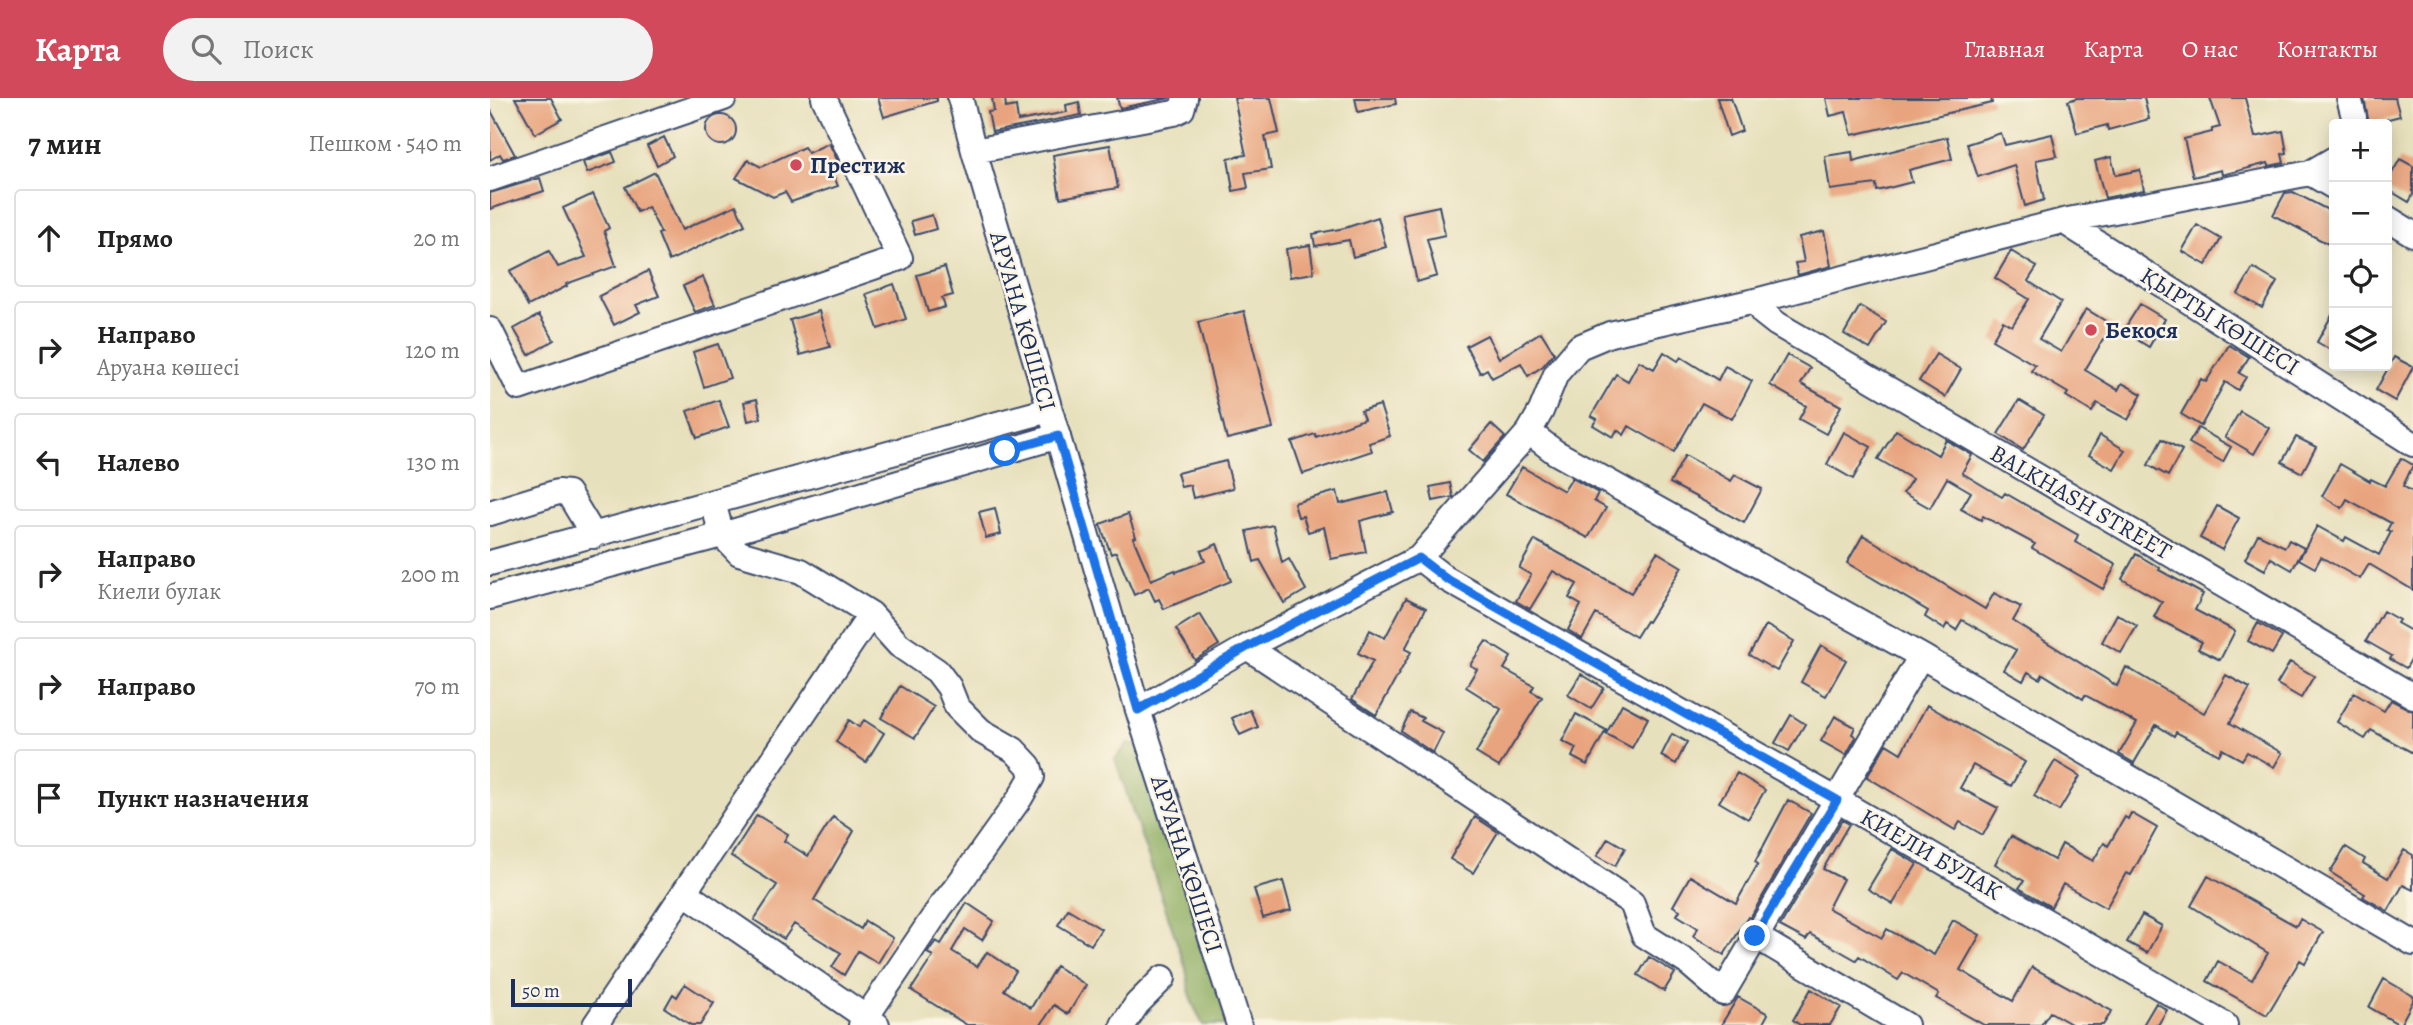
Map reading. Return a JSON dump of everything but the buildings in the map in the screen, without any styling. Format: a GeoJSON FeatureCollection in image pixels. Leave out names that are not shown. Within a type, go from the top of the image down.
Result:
{"type":"FeatureCollection","features":[{"type":"Feature","properties":{"kind":"street"},"geometry":{"type":"LineString","coordinates":[[490,178],[724,98]]}},
{"type":"Feature","properties":{"kind":"street"},"geometry":{"type":"LineString","coordinates":[[490,330],[519,388],[900,258],[824,98]]}},
{"type":"Feature","properties":{"kind":"street","name":"АРУАНА КӨШЕСІ"},"geometry":{"type":"LineString","coordinates":[[960,98],[1138,710],[1240,1025]]}},
{"type":"Feature","properties":{"kind":"street"},"geometry":{"type":"LineString","coordinates":[[974,151],[1174,113],[1182,109],[1185,98]]}},
{"type":"Feature","properties":{"kind":"street"},"geometry":{"type":"LineString","coordinates":[[2349,98],[2354,119]]}},
{"type":"Feature","properties":{"kind":"street"},"geometry":{"type":"LineString","coordinates":[[1138,710],[1247,647],[1419,558],[1529,432],[1556,374],[1579,347],[1610,334],[1755,301],[2063,221],[2310,173],[2329,162]]}},
{"type":"Feature","properties":{"kind":"street"},"geometry":{"type":"LineString","coordinates":[[2310,173],[2329,184]]}},
{"type":"Feature","properties":{"kind":"street","name":"ҚЫРТЫ КӨШЕСІ"},"geometry":{"type":"LineString","coordinates":[[2063,221],[2413,444]]}},
{"type":"Feature","properties":{"kind":"street"},"geometry":{"type":"LineString","coordinates":[[2392,221],[2413,234]]}},
{"type":"Feature","properties":{"kind":"street","name":"BALKHASH STREET"},"geometry":{"type":"LineString","coordinates":[[1755,301],[1763,313],[1777,324],[2413,696]]}},
{"type":"Feature","properties":{"kind":"street"},"geometry":{"type":"LineString","coordinates":[[490,563],[1049,410]]}},
{"type":"Feature","properties":{"kind":"street"},"geometry":{"type":"LineString","coordinates":[[1529,432],[1555,452],[1921,656],[2413,943]]}},
{"type":"Feature","properties":{"kind":"street"},"geometry":{"type":"LineString","coordinates":[[490,597],[722,535],[1058,436]]}},
{"type":"Feature","properties":{"kind":"street"},"geometry":{"type":"LineString","coordinates":[[490,513],[558,492],[568,494],[593,536]]}},
{"type":"Feature","properties":{"kind":"street"},"geometry":{"type":"LineString","coordinates":[[685,893],[868,1023],[941,906],[1020,798],[1031,777],[1030,766],[1014,750],[981,731],[957,707],[949,687],[937,670],[899,645],[872,614],[801,571],[739,553],[722,535],[713,503]]}},
{"type":"Feature","properties":{"kind":"street","name":"КИЕЛИ БУЛАК"},"geometry":{"type":"LineString","coordinates":[[1419,558],[1445,578],[1837,800],[2225,1025]]}},
{"type":"Feature","properties":{"kind":"street"},"geometry":{"type":"LineString","coordinates":[[595,1025],[872,614]]}},
{"type":"Feature","properties":{"kind":"street"},"geometry":{"type":"LineString","coordinates":[[1247,647],[1632,903],[1644,936],[1688,963],[1723,993],[1921,656]]}},
{"type":"Feature","properties":{"kind":"street"},"geometry":{"type":"LineString","coordinates":[[1755,936],[1906,1025]]}},
{"type":"Feature","properties":{"kind":"street"},"geometry":{"type":"LineString","coordinates":[[1124,1025],[1137,1004],[1163,978]]}},
{"type":"Feature","properties":{"kind":"green space"},"geometry":{"type":"Polygon","coordinates":[[[1128,744],[1144,747],[1227,1014],[1226,1025],[1203,1025],[1191,1000],[1186,969],[1115,759],[1128,744]]]}},
{"type":"Feature","properties":{"kind":"place","name":"Престиж"},"geometry":{"type":"Point","coordinates":[796,165]}},
{"type":"Feature","properties":{"kind":"place","name":"Бекося"},"geometry":{"type":"Point","coordinates":[2091,330]}},
{"type":"Feature","properties":{"kind":"route"},"geometry":{"type":"LineString","coordinates":[[1005,451],[1058,436],[1138,710],[1247,647],[1419,558],[1445,578],[1837,800],[1755,936]]}}]}
